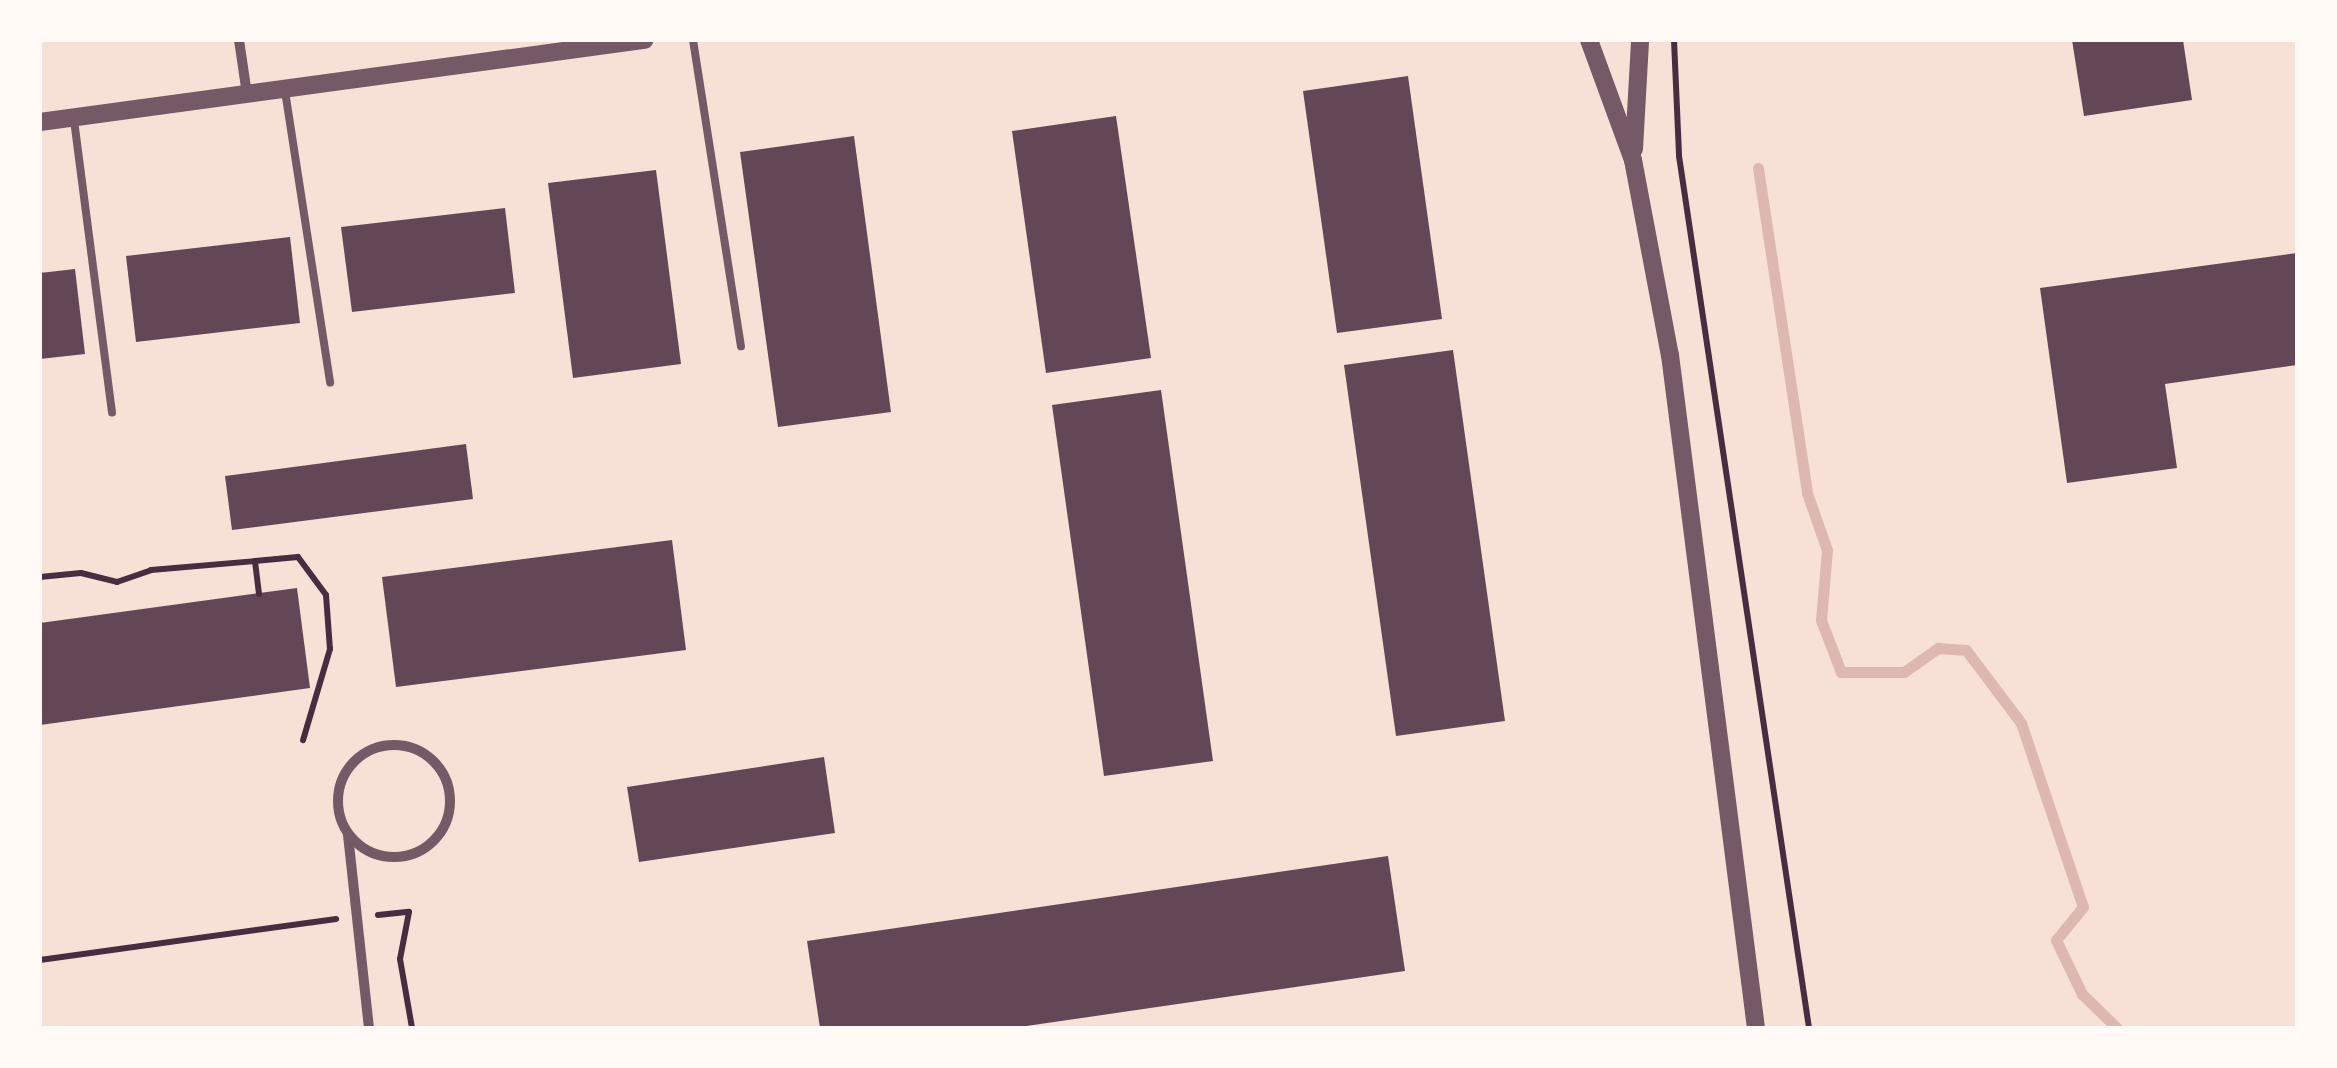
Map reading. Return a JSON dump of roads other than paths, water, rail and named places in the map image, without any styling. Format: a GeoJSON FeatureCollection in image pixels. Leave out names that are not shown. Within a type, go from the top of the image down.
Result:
{"type":"FeatureCollection","features":[{"type":"Feature","properties":{"kind":"street"},"geometry":{"type":"LineString","coordinates":[[240,40],[247,94]]}},
{"type":"Feature","properties":{"kind":"street"},"geometry":{"type":"LineString","coordinates":[[40,122],[644,40]]}},
{"type":"Feature","properties":{"kind":"street"},"geometry":{"type":"LineString","coordinates":[[1588,40],[1633,160],[1670,355],[1756,1028]]}},
{"type":"Feature","properties":{"kind":"street"},"geometry":{"type":"LineString","coordinates":[[1633,160],[1640,40]]}},
{"type":"Feature","properties":{"kind":"street"},"geometry":{"type":"LineString","coordinates":[[348,834],[361,846],[394,856],[428,845],[448,816],[450,798],[438,766],[407,746],[388,745],[353,762],[338,796],[348,834],[369,1028]]}},
{"type":"Feature","properties":{"kind":"lane"},"geometry":{"type":"LineString","coordinates":[[692,40],[741,346]]}},
{"type":"Feature","properties":{"kind":"lane"},"geometry":{"type":"LineString","coordinates":[[285,89],[330,383]]}},
{"type":"Feature","properties":{"kind":"lane"},"geometry":{"type":"LineString","coordinates":[[74,118],[112,413]]}},
{"type":"Feature","properties":{"kind":"waterway"},"geometry":{"type":"LineString","coordinates":[[1758,168],[1807,493],[1827,550],[1821,620],[1841,672],[1904,672],[1938,648],[1966,650],[2021,723],[2083,907],[2056,940],[2082,994],[2117,1028]]}}]}
